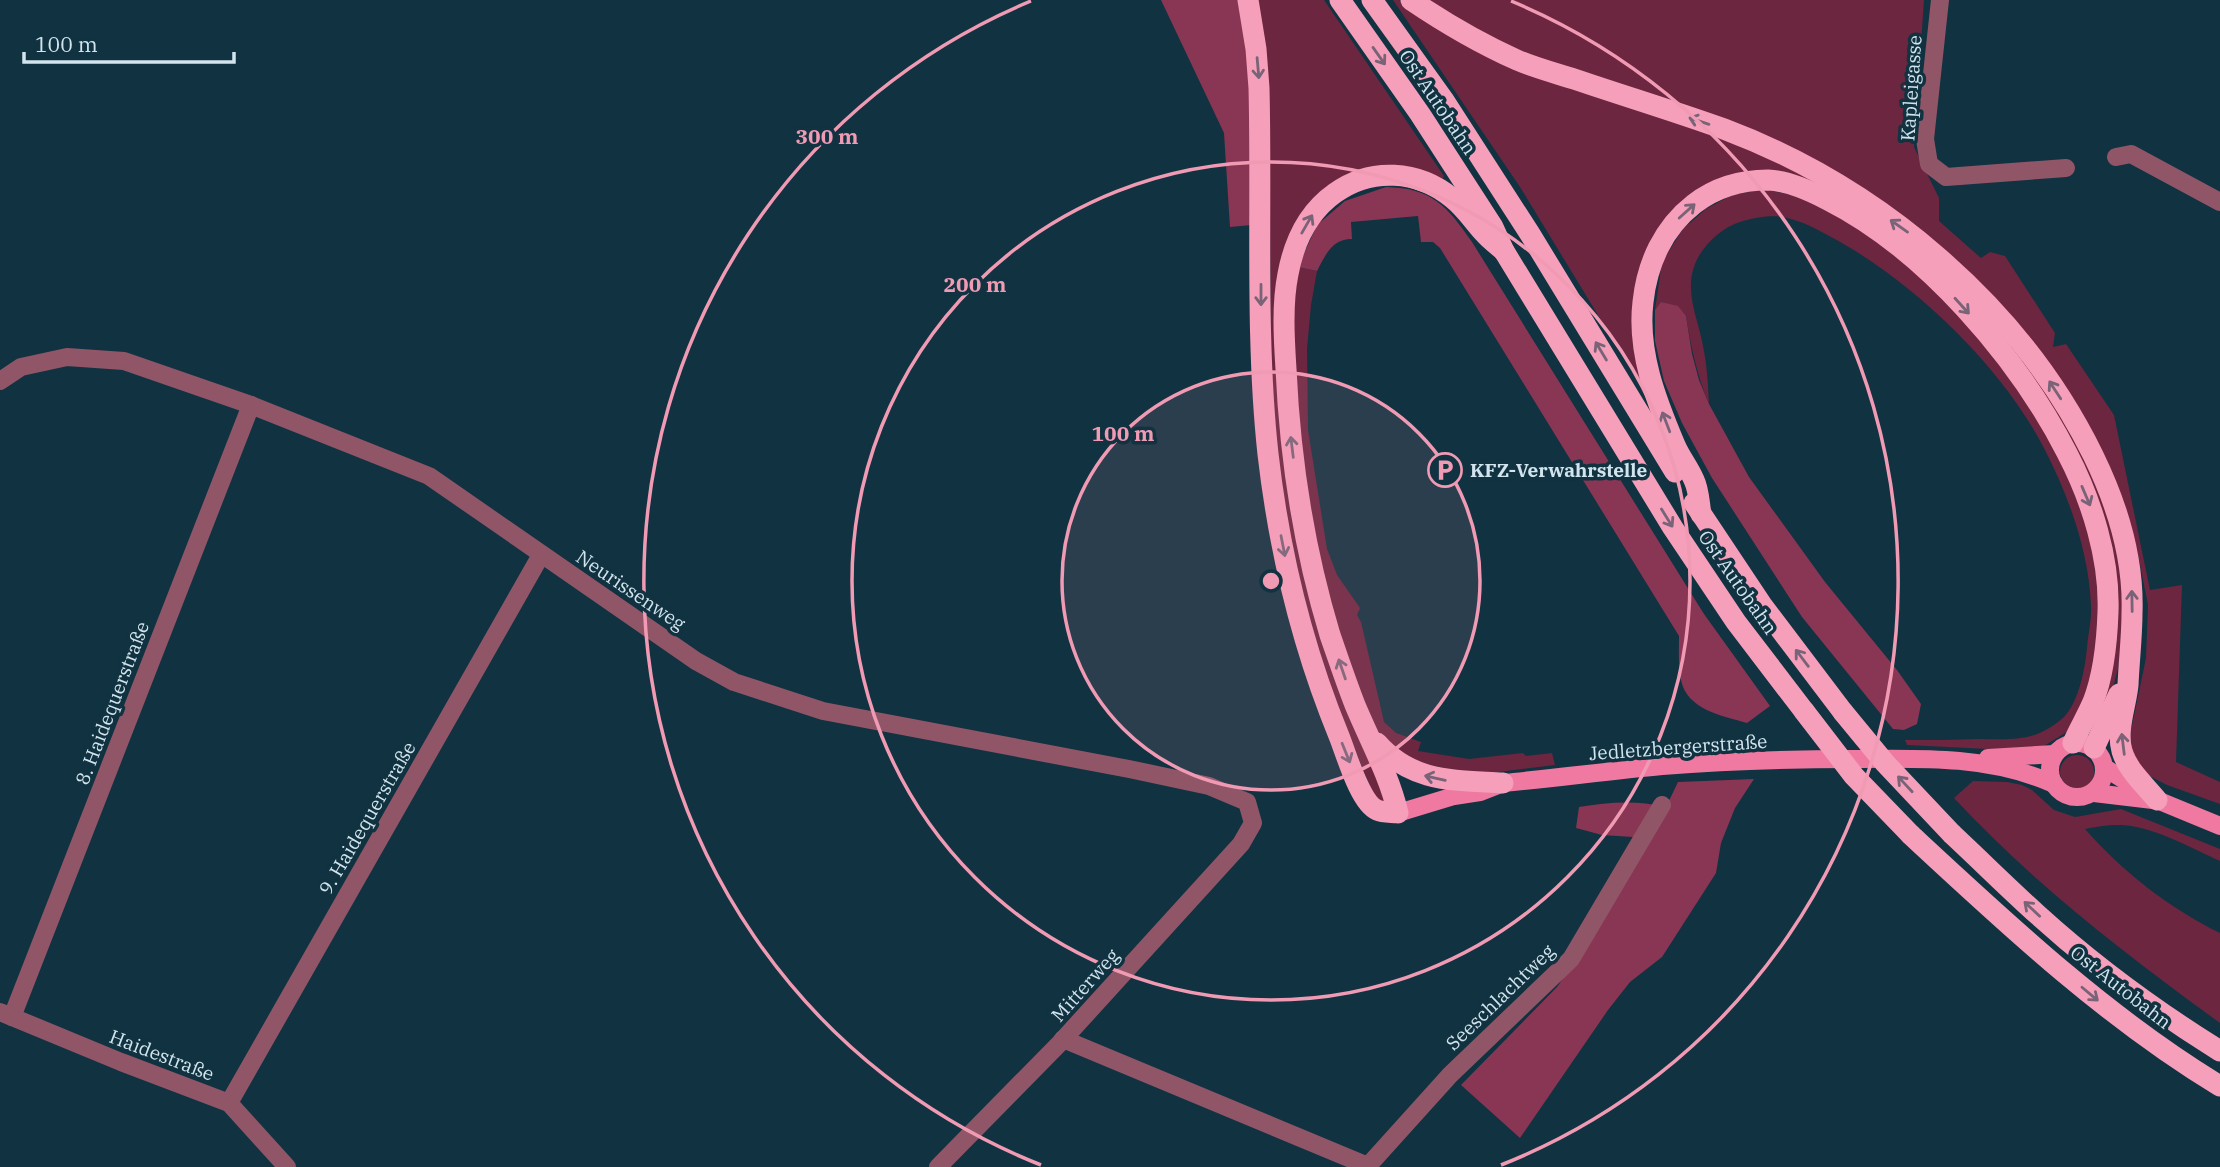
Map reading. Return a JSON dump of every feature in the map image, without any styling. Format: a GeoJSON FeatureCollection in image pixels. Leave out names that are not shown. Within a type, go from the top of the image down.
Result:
{"type":"FeatureCollection","features":[{"type":"Feature","properties":{"kind":"highway"},"geometry":{"type":"LineString","coordinates":[[1248,0],[1259,88],[1265,410],[1282,543],[1311,662],[1359,786],[1376,810],[1398,813],[1393,790],[1355,704],[1334,646],[1317,586],[1299,498],[1291,446],[1284,333],[1287,275],[1296,244],[1310,218],[1329,197],[1364,178],[1392,174],[1416,178],[1442,191],[1462,207],[1504,251]]}},
{"type":"Feature","properties":{"kind":"highway","name":"Ost Autobahn"},"geometry":{"type":"LineString","coordinates":[[1340,0],[1420,114],[1493,227],[1504,251],[1673,528],[1737,622],[1854,776],[1911,835],[2018,934],[2104,1005],[2220,1086]]}},
{"type":"Feature","properties":{"kind":"highway","name":"Ost Autobahn"},"geometry":{"type":"LineString","coordinates":[[1372,0],[1443,99],[1523,222],[1701,514],[1762,605],[1843,712],[1885,763],[1952,834],[2039,916],[2191,1033],[2220,1051]]}},
{"type":"Feature","properties":{"kind":"highway"},"geometry":{"type":"LineString","coordinates":[[1411,0],[1460,32],[1519,61],[1726,130],[1817,172],[1910,234],[1950,268],[2001,320],[2052,384],[2082,434],[2102,475],[2120,523],[2130,569],[2133,611],[2121,746],[2128,766],[2157,800]]}},
{"type":"Feature","properties":{"kind":"highway"},"geometry":{"type":"LineString","coordinates":[[1701,514],[1696,483],[1676,448],[1649,377],[1642,338],[1642,303],[1649,267],[1663,238],[1683,213],[1708,193],[1738,182],[1771,180],[1806,189],[1846,209],[1899,246],[1949,292],[1996,344],[2034,396],[2068,454],[2090,506],[2104,562],[2108,611],[2104,663],[2074,749]]}},
{"type":"Feature","properties":{"kind":"highway"},"geometry":{"type":"LineString","coordinates":[[2074,749],[2118,698],[2127,669]]}},
{"type":"Feature","properties":{"kind":"highway"},"geometry":{"type":"LineString","coordinates":[[1367,732],[1393,759],[1422,775],[1450,781],[1503,783]]}},
{"type":"Feature","properties":{"kind":"main road","name":"Jedletzbergerstraße"},"geometry":{"type":"LineString","coordinates":[[1965,760],[2074,749]]}},
{"type":"Feature","properties":{"kind":"main road"},"geometry":{"type":"LineString","coordinates":[[2074,749],[2103,761],[2105,768],[2103,782],[2094,793],[2086,797],[2067,796],[2053,785],[2050,769],[2074,749]]}},
{"type":"Feature","properties":{"kind":"main road","name":"Jedletzbergerstraße"},"geometry":{"type":"LineString","coordinates":[[1398,813],[1454,796],[1480,792],[1503,783],[1663,766],[1803,759],[1965,760],[2024,772],[2053,785]]}},
{"type":"Feature","properties":{"kind":"main road"},"geometry":{"type":"LineString","coordinates":[[2105,768],[2157,800],[2220,826]]}},
{"type":"Feature","properties":{"kind":"main road"},"geometry":{"type":"LineString","coordinates":[[2094,793],[2157,800]]}},
{"type":"Feature","properties":{"kind":"street","name":"Kapleigasse"},"geometry":{"type":"LineString","coordinates":[[1940,0],[1925,139],[1929,164],[1946,177],[2066,168]]}},
{"type":"Feature","properties":{"kind":"street"},"geometry":{"type":"LineString","coordinates":[[2116,157],[2131,153],[2220,202]]}},
{"type":"Feature","properties":{"kind":"street","name":"Neurissenweg"},"geometry":{"type":"LineString","coordinates":[[0,382],[22,367],[67,357],[124,361],[251,405],[429,476],[696,661],[734,682],[823,711],[1209,786],[1247,802],[1253,823]]}},
{"type":"Feature","properties":{"kind":"street","name":"8. Haidequerstraße"},"geometry":{"type":"LineString","coordinates":[[6,1015],[251,405]]}},
{"type":"Feature","properties":{"kind":"street","name":"9. Haidequerstraße"},"geometry":{"type":"LineString","coordinates":[[229,1103],[541,555]]}},
{"type":"Feature","properties":{"kind":"street","name":"Seeschlachtweg"},"geometry":{"type":"LineString","coordinates":[[1367,1167],[1450,1075],[1571,959],[1661,805]]}},
{"type":"Feature","properties":{"kind":"street","name":"Mitterweg"},"geometry":{"type":"LineString","coordinates":[[938,1167],[1063,1040],[1241,844],[1253,823]]}},
{"type":"Feature","properties":{"kind":"street","name":"Haidestraße"},"geometry":{"type":"LineString","coordinates":[[6,1015],[229,1103],[287,1167]]}},
{"type":"Feature","properties":{"kind":"street"},"geometry":{"type":"LineString","coordinates":[[1063,1040],[1367,1167]]}},
{"type":"Feature","properties":{"kind":"shaded area"},"geometry":{"type":"Polygon","coordinates":[[[1161,0],[1239,0],[1251,74],[1252,225],[1230,227],[1224,133],[1161,0]]]}},
{"type":"Feature","properties":{"kind":"shaded area"},"geometry":{"type":"Polygon","coordinates":[[[1255,0],[1324,0],[1444,176],[1442,180],[1365,172],[1289,247],[1289,467],[1388,800],[1382,803],[1376,801],[1326,679],[1297,576],[1279,469],[1271,356],[1270,230],[1255,0]]]}},
{"type":"Feature","properties":{"kind":"shaded area"},"geometry":{"type":"Polygon","coordinates":[[[1393,0],[1399,0],[1482,50],[1712,132],[1787,164],[1859,206],[1931,260],[1998,325],[2055,398],[2098,477],[2122,561],[2122,646],[2095,732],[2086,728],[2104,688],[2111,664],[2116,605],[2108,546],[2091,488],[2064,433],[2031,380],[1993,331],[1952,287],[1880,225],[1847,203],[1812,185],[1776,175],[1758,174],[1721,182],[1704,190],[1675,212],[1653,241],[1644,263],[1634,329],[1638,356],[1651,402],[1520,187],[1393,0]]]}},
{"type":"Feature","properties":{"kind":"shaded area"},"geometry":{"type":"Polygon","coordinates":[[[1420,0],[1924,0],[1914,147],[1939,198],[1939,221],[1981,258],[1990,252],[2005,256],[2055,333],[2053,347],[2066,344],[2114,415],[2150,590],[2182,585],[2176,762],[2220,782],[2220,804],[2167,785],[2142,772],[2132,756],[2130,735],[2146,658],[2148,605],[2137,549],[2124,505],[2077,407],[1866,194],[1528,58],[1420,0]]]}},
{"type":"Feature","properties":{"kind":"shaded area"},"geometry":{"type":"Polygon","coordinates":[[[1386,187],[1415,191],[1437,201],[1472,242],[1704,614],[1770,706],[1747,723],[1707,710],[1690,698],[1679,670],[1679,636],[1440,248],[1433,242],[1421,242],[1418,216],[1351,222],[1352,239],[1335,245],[1317,271],[1298,267],[1317,225],[1345,201],[1386,187]]]}},
{"type":"Feature","properties":{"kind":"shaded area"},"geometry":{"type":"Polygon","coordinates":[[[1764,189],[1806,198],[1857,226],[1919,275],[1971,324],[2050,435],[2080,499],[2097,556],[2103,614],[2096,678],[2070,730],[2044,746],[2028,751],[1907,745],[1905,740],[2008,739],[2037,734],[2058,722],[2069,710],[2077,694],[2085,665],[2091,606],[2086,565],[2076,525],[2045,450],[2027,419],[1980,357],[1923,301],[1862,255],[1801,222],[1782,217],[1761,217],[1733,225],[1707,244],[1695,264],[1691,295],[1704,353],[1709,404],[1695,361],[1686,316],[1662,302],[1655,310],[1662,262],[1683,229],[1706,209],[1732,195],[1764,189]]]}},
{"type":"Feature","properties":{"kind":"shaded area"},"geometry":{"type":"Polygon","coordinates":[[[1298,267],[1317,271],[1307,349],[1308,430],[1327,549],[1337,575],[1360,608],[1357,615],[1361,622],[1384,722],[1396,733],[1421,742],[1418,751],[1469,759],[1552,753],[1555,765],[1474,775],[1409,761],[1376,732],[1362,703],[1322,581],[1297,419],[1292,329],[1298,267]]]}},
{"type":"Feature","properties":{"kind":"shaded area"},"geometry":{"type":"Polygon","coordinates":[[[1661,302],[1678,306],[1686,316],[1699,380],[1709,404],[1749,477],[1825,582],[1897,670],[1921,704],[1917,724],[1904,730],[1893,729],[1802,617],[1712,478],[1682,423],[1664,381],[1655,341],[1655,310],[1661,302]]]}},
{"type":"Feature","properties":{"kind":"shaded area"},"geometry":{"type":"Polygon","coordinates":[[[2077,755],[2089,760],[2094,772],[2089,784],[2077,789],[2065,784],[2060,772],[2065,760],[2077,755]]]}},
{"type":"Feature","properties":{"kind":"shaded area"},"geometry":{"type":"Polygon","coordinates":[[[1754,779],[1735,808],[1721,843],[1716,873],[1662,957],[1630,982],[1608,1010],[1520,1138],[1461,1085],[1557,987],[1587,945],[1643,846],[1633,837],[1602,835],[1576,828],[1579,807],[1644,803],[1666,807],[1678,782],[1754,779]]]}},
{"type":"Feature","properties":{"kind":"shaded area"},"geometry":{"type":"Polygon","coordinates":[[[1973,781],[2022,785],[2032,790],[2054,810],[2075,817],[2121,809],[2220,849],[2220,861],[2143,828],[2117,825],[2085,829],[2147,887],[2220,933],[2220,1023],[2081,917],[1985,830],[1954,798],[1973,781]]]}},
{"type":"Feature","properties":{"kind":"place","name":"KFZ-Verwahrstelle"},"geometry":{"type":"Point","coordinates":[1445,470]}}]}
